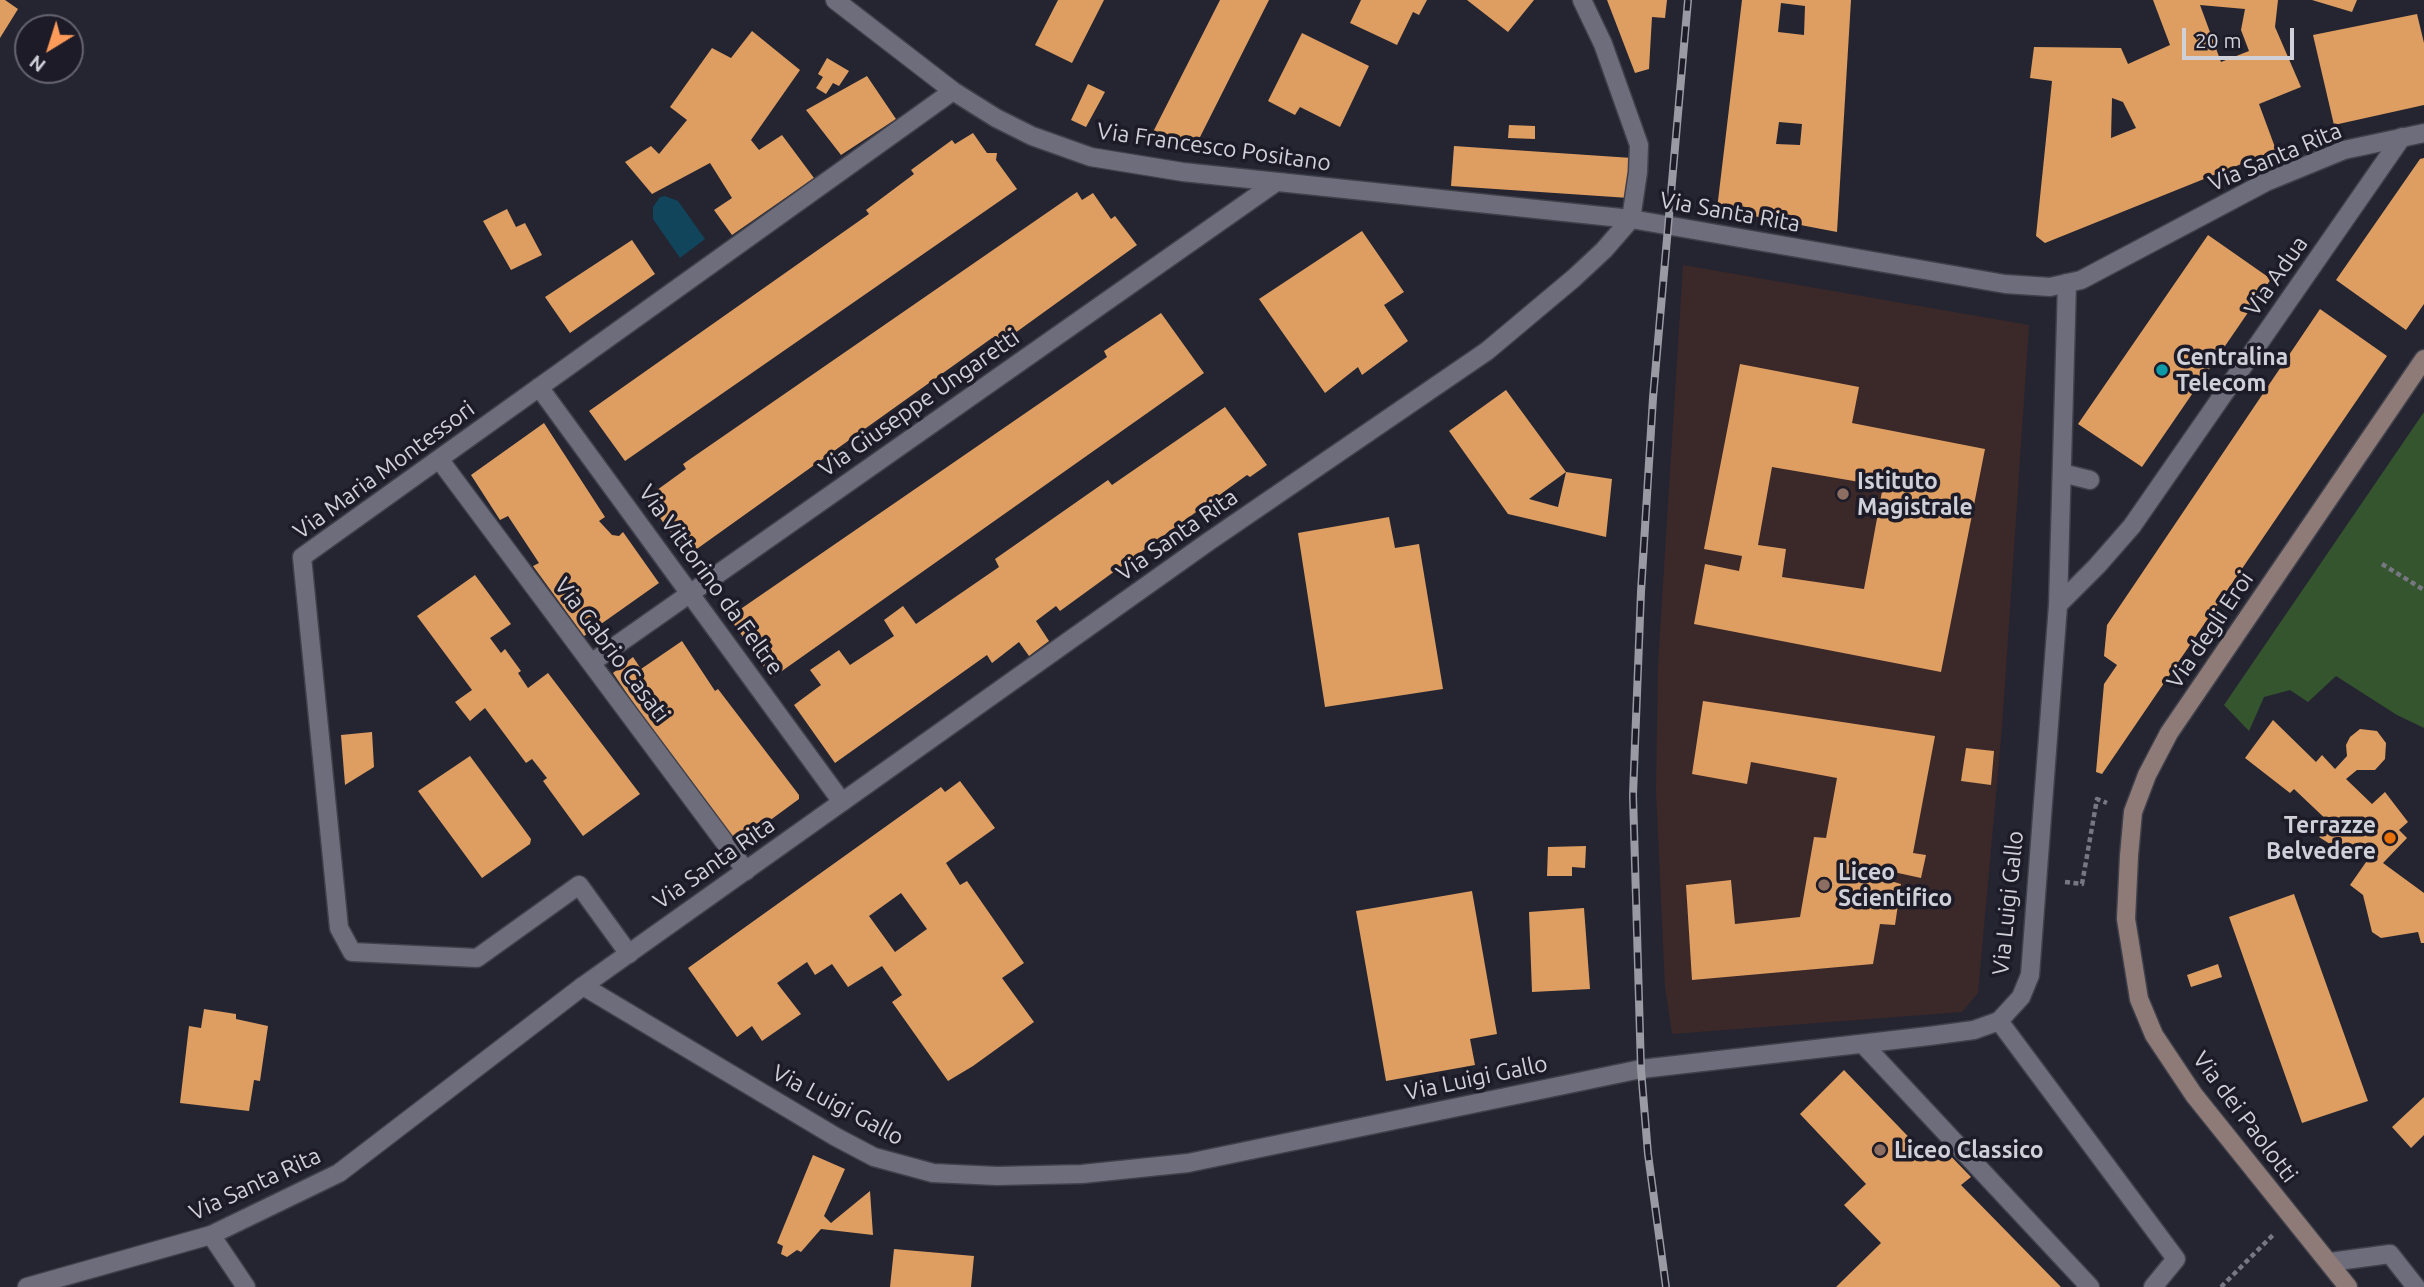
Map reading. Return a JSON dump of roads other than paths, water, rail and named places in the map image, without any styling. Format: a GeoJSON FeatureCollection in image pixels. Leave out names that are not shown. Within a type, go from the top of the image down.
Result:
{"type":"FeatureCollection","features":[{"type":"Feature","properties":{"kind":"main road","name":"Via degli Eroi"},"geometry":{"type":"LineString","coordinates":[[2132,962],[2126,919],[2130,845],[2133,812],[2147,775],[2169,733],[2424,359]]}},
{"type":"Feature","properties":{"kind":"main road","name":"Via dei Paolotti"},"geometry":{"type":"LineString","coordinates":[[2132,962],[2139,999],[2154,1035],[2194,1095],[2348,1287]]}},
{"type":"Feature","properties":{"kind":"street","name":"Via Francesco Positano"},"geometry":{"type":"LineString","coordinates":[[835,0],[953,90],[996,118],[1032,136],[1091,157],[1275,183],[1631,219]]}},
{"type":"Feature","properties":{"kind":"street"},"geometry":{"type":"LineString","coordinates":[[1582,0],[1603,44],[1639,145],[1631,219]]}},
{"type":"Feature","properties":{"kind":"street","name":"Via Maria Montessori"},"geometry":{"type":"LineString","coordinates":[[629,954],[579,885],[477,958],[352,951],[339,928],[302,557],[953,90]]}},
{"type":"Feature","properties":{"kind":"street","name":"Via Santa Rita"},"geometry":{"type":"LineString","coordinates":[[27,1287],[211,1235],[339,1173],[583,986],[1208,542],[1487,351],[1574,278],[1604,250],[1631,219],[2005,284],[2050,287],[2081,280],[2266,182],[2344,150],[2424,133]]}},
{"type":"Feature","properties":{"kind":"street","name":"Via Adua"},"geometry":{"type":"LineString","coordinates":[[2058,605],[2098,566],[2132,526],[2402,137]]}},
{"type":"Feature","properties":{"kind":"street","name":"Via Giuseppe Ungaretti"},"geometry":{"type":"LineString","coordinates":[[592,663],[1275,183]]}},
{"type":"Feature","properties":{"kind":"street","name":"Via Luigi Gallo"},"geometry":{"type":"LineString","coordinates":[[583,986],[874,1157],[933,1174],[997,1176],[1082,1174],[1188,1163],[1641,1069],[1974,1030],[1999,1021],[2021,997],[2030,975],[2058,605],[2067,283]]}},
{"type":"Feature","properties":{"kind":"street","name":"Via Vittorino da Feltre"},"geometry":{"type":"LineString","coordinates":[[539,387],[842,802]]}},
{"type":"Feature","properties":{"kind":"street","name":"Via Gabrio Casati"},"geometry":{"type":"LineString","coordinates":[[439,459],[746,871]]}},
{"type":"Feature","properties":{"kind":"street"},"geometry":{"type":"LineString","coordinates":[[2062,473],[2090,480]]}},
{"type":"Feature","properties":{"kind":"street"},"geometry":{"type":"LineString","coordinates":[[1999,1021],[2176,1259],[2153,1287]]}},
{"type":"Feature","properties":{"kind":"street"},"geometry":{"type":"LineString","coordinates":[[1863,1044],[2090,1287]]}},
{"type":"Feature","properties":{"kind":"street"},"geometry":{"type":"LineString","coordinates":[[211,1235],[246,1287]]}},
{"type":"Feature","properties":{"kind":"street"},"geometry":{"type":"LineString","coordinates":[[2330,1262],[2390,1254],[2416,1287]]}},
{"type":"Feature","properties":{"kind":"water"},"geometry":{"type":"Polygon","coordinates":[[[660,197],[678,201],[705,239],[680,258],[653,219],[653,207],[660,197]]]}},
{"type":"Feature","properties":{"kind":"railway"},"geometry":{"type":"LineString","coordinates":[[1666,1287],[1648,1154],[1641,1069],[1633,795],[1641,592],[1653,398],[1688,0]]}},
{"type":"Feature","properties":{"kind":"place","name":"Centralina Telecom"},"geometry":{"type":"Point","coordinates":[2162,370]}},
{"type":"Feature","properties":{"kind":"place","name":"Istituto Magistrale"},"geometry":{"type":"Point","coordinates":[1843,494]}},
{"type":"Feature","properties":{"kind":"place","name":"Terrazze Belvedere"},"geometry":{"type":"Point","coordinates":[2390,838]}},
{"type":"Feature","properties":{"kind":"place","name":"Liceo Scientifico"},"geometry":{"type":"Point","coordinates":[1824,885]}},
{"type":"Feature","properties":{"kind":"place","name":"Liceo Classico"},"geometry":{"type":"Point","coordinates":[1880,1150]}}]}
